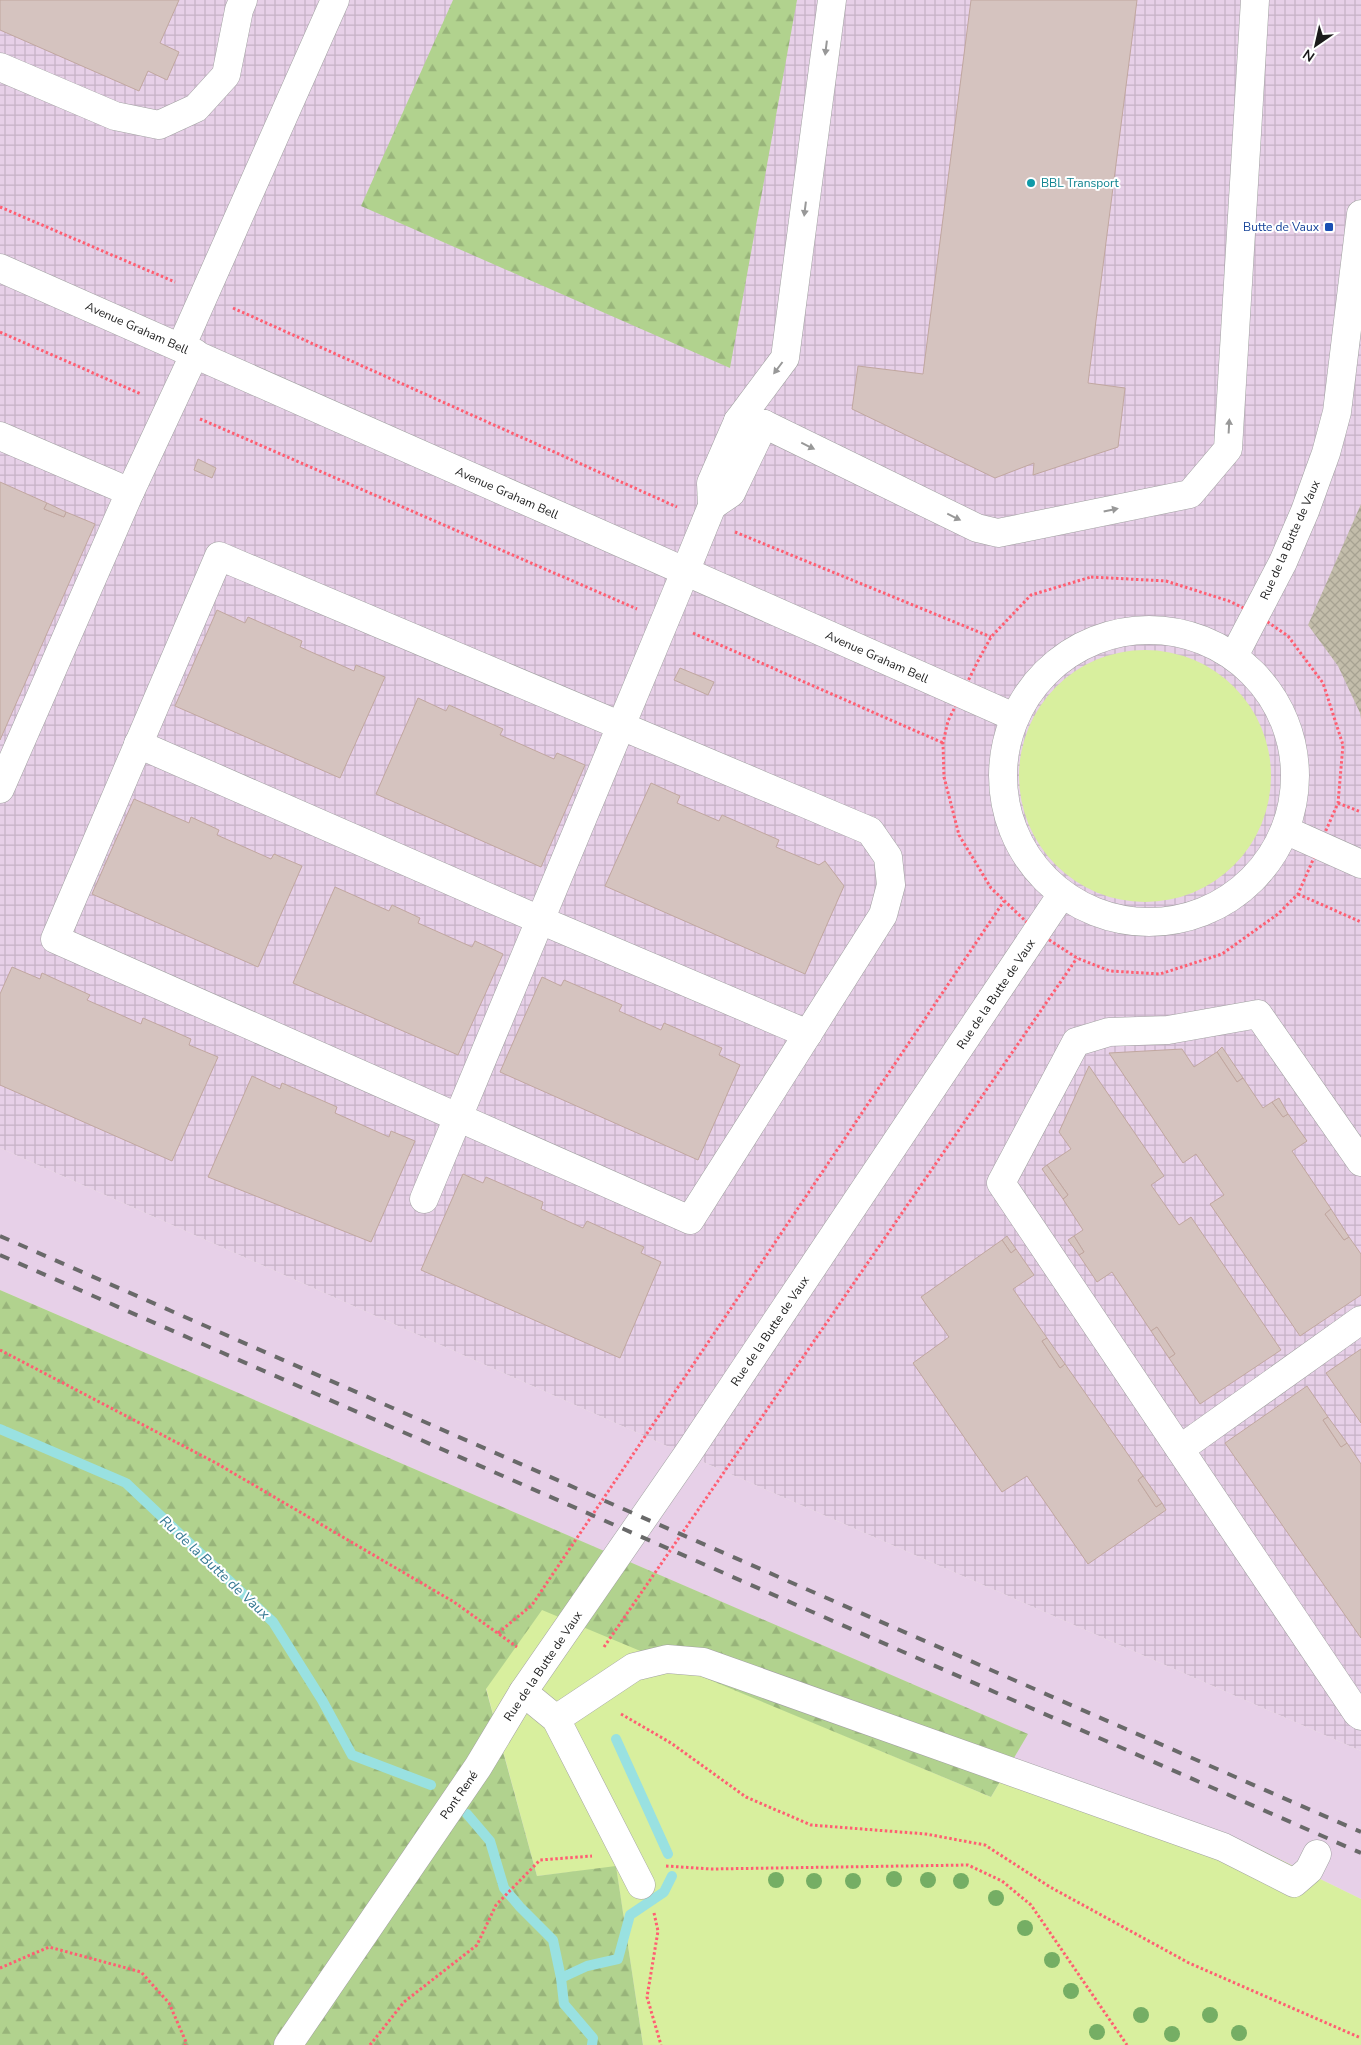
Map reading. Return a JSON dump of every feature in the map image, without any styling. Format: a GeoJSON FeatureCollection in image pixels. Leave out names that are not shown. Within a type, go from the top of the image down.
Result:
{"type":"FeatureCollection","features":[{"type":"Feature","properties":{"kind":"street"},"geometry":{"type":"LineString","coordinates":[[0,67],[115,116],[159,124],[196,108],[226,75],[239,10],[243,0]]}},
{"type":"Feature","properties":{"kind":"street"},"geometry":{"type":"LineString","coordinates":[[0,789],[130,492],[171,406],[205,296],[335,0]]}},
{"type":"Feature","properties":{"kind":"street"},"geometry":{"type":"LineString","coordinates":[[424,1199],[709,513],[711,482],[738,421],[785,358],[832,0]]}},
{"type":"Feature","properties":{"kind":"street"},"geometry":{"type":"LineString","coordinates":[[738,421],[764,424],[977,528],[998,533],[1190,494],[1228,449],[1255,0]]}},
{"type":"Feature","properties":{"kind":"street","name":"Rue de la Butte de Vaux"},"geometry":{"type":"LineString","coordinates":[[1235,654],[1305,511],[1326,453],[1337,412],[1356,294],[1361,214]]}},
{"type":"Feature","properties":{"kind":"street","name":"Avenue Graham Bell"},"geometry":{"type":"LineString","coordinates":[[0,268],[1014,717]]}},
{"type":"Feature","properties":{"kind":"street"},"geometry":{"type":"LineString","coordinates":[[709,513],[731,493],[764,424]]}},
{"type":"Feature","properties":{"kind":"street"},"geometry":{"type":"LineString","coordinates":[[0,436],[130,492]]}},
{"type":"Feature","properties":{"kind":"street"},"geometry":{"type":"LineString","coordinates":[[219,556],[870,831],[888,856],[891,885],[882,915],[690,1220],[55,939],[138,744],[219,556]]}},
{"type":"Feature","properties":{"kind":"street"},"geometry":{"type":"LineString","coordinates":[[1156,630],[1201,640],[1235,654],[1272,697],[1291,739],[1295,785],[1285,830],[1263,868],[1230,899],[1189,917],[1145,922],[1101,914],[1062,894],[1034,867],[1014,834],[1004,798],[1003,760],[1014,717],[1035,683],[1069,653],[1111,635],[1156,630]]}},
{"type":"Feature","properties":{"kind":"street"},"geometry":{"type":"LineString","coordinates":[[138,744],[540,920],[808,1034]]}},
{"type":"Feature","properties":{"kind":"street"},"geometry":{"type":"LineString","coordinates":[[1285,830],[1361,864]]}},
{"type":"Feature","properties":{"kind":"street","name":"Rue de la Butte de Vaux"},"geometry":{"type":"LineString","coordinates":[[478,1767],[523,1692],[687,1456],[1062,894]]}},
{"type":"Feature","properties":{"kind":"street"},"geometry":{"type":"LineString","coordinates":[[1361,1162],[1258,1014],[1168,1030],[1110,1032],[1076,1042],[1001,1183],[1361,1716]]}},
{"type":"Feature","properties":{"kind":"street"},"geometry":{"type":"LineString","coordinates":[[1180,1449],[1361,1320]]}},
{"type":"Feature","properties":{"kind":"street"},"geometry":{"type":"LineString","coordinates":[[556,1719],[634,1667],[667,1659],[703,1662],[1223,1847],[1294,1883],[1309,1870],[1316,1854]]}},
{"type":"Feature","properties":{"kind":"street"},"geometry":{"type":"LineString","coordinates":[[523,1692],[556,1719],[641,1885]]}},
{"type":"Feature","properties":{"kind":"street","name":"Pont René"},"geometry":{"type":"LineString","coordinates":[[288,2045],[478,1767]]}},
{"type":"Feature","properties":{"kind":"path"},"geometry":{"type":"LineString","coordinates":[[0,207],[992,637]]}},
{"type":"Feature","properties":{"kind":"path"},"geometry":{"type":"LineString","coordinates":[[0,332],[943,743]]}},
{"type":"Feature","properties":{"kind":"path"},"geometry":{"type":"LineString","coordinates":[[1091,577],[1166,580],[1229,601],[1256,614],[1288,636],[1323,683],[1343,746],[1338,802],[1298,894],[1278,914],[1222,954],[1160,974],[1110,971],[1077,958],[1037,932],[991,888],[959,834],[944,777],[943,743],[948,721],[961,694],[992,637],[1031,596],[1091,577]]}},
{"type":"Feature","properties":{"kind":"path"},"geometry":{"type":"LineString","coordinates":[[1338,802],[1361,812]]}},
{"type":"Feature","properties":{"kind":"path"},"geometry":{"type":"LineString","coordinates":[[1298,894],[1361,922]]}},
{"type":"Feature","properties":{"kind":"path"},"geometry":{"type":"LineString","coordinates":[[498,1633],[532,1605],[1004,900]]}},
{"type":"Feature","properties":{"kind":"path"},"geometry":{"type":"LineString","coordinates":[[602,1650],[1077,958]]}},
{"type":"Feature","properties":{"kind":"path"},"geometry":{"type":"LineString","coordinates":[[0,1350],[216,1463],[454,1602],[543,1665]]}},
{"type":"Feature","properties":{"kind":"path"},"geometry":{"type":"LineString","coordinates":[[590,1696],[671,1743],[746,1797],[811,1825],[926,1834],[985,1845],[1050,1888],[1189,1964],[1361,2038]]}},
{"type":"Feature","properties":{"kind":"path"},"geometry":{"type":"LineString","coordinates":[[370,2045],[404,2002],[477,1945],[496,1905],[540,1860],[624,1854],[654,1865],[711,1869],[968,1866],[1002,1881],[1031,1905],[1127,2045]]}},
{"type":"Feature","properties":{"kind":"path"},"geometry":{"type":"LineString","coordinates":[[654,1913],[658,1931],[647,1997],[661,2045]]}},
{"type":"Feature","properties":{"kind":"path"},"geometry":{"type":"LineString","coordinates":[[0,1968],[49,1946],[142,1972],[169,2003],[186,2042],[185,2045]]}},
{"type":"Feature","properties":{"kind":"shaded area"},"geometry":{"type":"Polygon","coordinates":[[[0,0],[1361,0],[1361,1751],[687,1455],[0,1148],[0,0]]]}},
{"type":"Feature","properties":{"kind":"shaded area"},"geometry":{"type":"Polygon","coordinates":[[[1361,504],[1361,719],[1338,666],[1308,625],[1361,504]]]}},
{"type":"Feature","properties":{"kind":"shaded area"},"geometry":{"type":"Polygon","coordinates":[[[0,1148],[687,1455],[1361,1751],[1361,1899],[1238,1839],[1012,1761],[1027,1734],[0,1290],[0,1148]]]}},
{"type":"Feature","properties":{"kind":"green space"},"geometry":{"type":"Polygon","coordinates":[[[453,0],[797,0],[730,368],[361,206],[453,0]]]}},
{"type":"Feature","properties":{"kind":"green space"},"geometry":{"type":"Polygon","coordinates":[[[1133,650],[1157,650],[1182,655],[1205,665],[1225,678],[1243,696],[1256,716],[1266,739],[1271,764],[1269,801],[1262,824],[1243,856],[1225,874],[1205,887],[1182,897],[1157,902],[1133,902],[1108,897],[1085,887],[1065,874],[1047,856],[1034,836],[1024,813],[1019,788],[1019,764],[1024,739],[1034,716],[1047,696],[1065,678],[1085,665],[1108,655],[1133,650]]]}},
{"type":"Feature","properties":{"kind":"green space"},"geometry":{"type":"Polygon","coordinates":[[[0,1290],[1028,1734],[991,1797],[542,1610],[486,1689],[537,1876],[616,1866],[643,2045],[0,2045],[0,1290]]]}},
{"type":"Feature","properties":{"kind":"green space"},"geometry":{"type":"Polygon","coordinates":[[[542,1609],[991,1797],[1012,1761],[1238,1839],[1361,1899],[1361,2045],[643,2045],[616,1867],[537,1876],[486,1688],[542,1609]]]}},
{"type":"Feature","properties":{"kind":"building"},"geometry":{"type":"Polygon","coordinates":[[[0,0],[179,0],[160,43],[179,52],[167,80],[148,71],[139,91],[0,30],[0,0]]]}},
{"type":"Feature","properties":{"kind":"building","name":"BBL Transport"},"geometry":{"type":"Polygon","coordinates":[[[971,0],[1137,0],[1088,383],[1125,388],[1118,447],[1033,475],[1034,463],[995,478],[852,409],[858,366],[923,374],[971,0]]]}},
{"type":"Feature","properties":{"kind":"building"},"geometry":{"type":"Polygon","coordinates":[[[198,459],[216,468],[212,478],[194,470],[198,459]]]}},
{"type":"Feature","properties":{"kind":"building"},"geometry":{"type":"Polygon","coordinates":[[[0,482],[47,503],[44,509],[64,517],[66,512],[95,524],[0,740],[0,482]]]}},
{"type":"Feature","properties":{"kind":"building"},"geometry":{"type":"Polygon","coordinates":[[[47,503],[66,512],[64,517],[44,509],[47,503]]]}},
{"type":"Feature","properties":{"kind":"building"},"geometry":{"type":"Polygon","coordinates":[[[217,610],[245,623],[248,617],[302,641],[300,647],[354,671],[356,665],[385,677],[340,778],[175,706],[217,610]]]}},
{"type":"Feature","properties":{"kind":"building"},"geometry":{"type":"Polygon","coordinates":[[[680,668],[714,682],[708,695],[674,680],[680,668]]]}},
{"type":"Feature","properties":{"kind":"building"},"geometry":{"type":"Polygon","coordinates":[[[418,698],[446,711],[449,705],[503,729],[500,735],[554,759],[557,753],[585,765],[541,867],[376,794],[418,698]]]}},
{"type":"Feature","properties":{"kind":"building"},"geometry":{"type":"Polygon","coordinates":[[[651,783],[680,796],[677,803],[719,821],[722,815],[779,840],[776,847],[819,865],[825,861],[844,886],[805,974],[605,886],[651,783]]]}},
{"type":"Feature","properties":{"kind":"building"},"geometry":{"type":"Polygon","coordinates":[[[134,799],[189,823],[191,817],[219,830],[217,835],[271,859],[274,854],[302,866],[258,967],[92,894],[134,799]]]}},
{"type":"Feature","properties":{"kind":"building"},"geometry":{"type":"Polygon","coordinates":[[[335,887],[389,911],[392,905],[420,918],[418,923],[472,947],[475,941],[503,954],[458,1055],[293,983],[335,887]]]}},
{"type":"Feature","properties":{"kind":"building"},"geometry":{"type":"Polygon","coordinates":[[[12,967],[40,979],[42,973],[90,995],[87,1000],[141,1024],[143,1018],[191,1039],[189,1045],[218,1057],[172,1161],[0,1085],[0,994],[12,967]]]}},
{"type":"Feature","properties":{"kind":"building"},"geometry":{"type":"Polygon","coordinates":[[[542,977],[561,986],[564,980],[622,1005],[619,1011],[661,1030],[664,1023],[722,1048],[719,1055],[740,1065],[698,1160],[500,1072],[542,977]]]}},
{"type":"Feature","properties":{"kind":"building"},"geometry":{"type":"Polygon","coordinates":[[[1222,1047],[1243,1078],[1237,1082],[1217,1052],[1222,1047]]]}},
{"type":"Feature","properties":{"kind":"building"},"geometry":{"type":"Polygon","coordinates":[[[1182,1049],[1194,1067],[1217,1052],[1237,1082],[1243,1078],[1263,1108],[1272,1102],[1283,1117],[1288,1114],[1307,1141],[1292,1151],[1331,1209],[1325,1214],[1344,1240],[1349,1237],[1361,1254],[1361,1295],[1300,1336],[1210,1204],[1224,1195],[1196,1154],[1183,1163],[1109,1053],[1182,1049]]]}},
{"type":"Feature","properties":{"kind":"building"},"geometry":{"type":"Polygon","coordinates":[[[1089,1066],[1164,1176],[1151,1185],[1179,1225],[1191,1217],[1281,1350],[1200,1404],[1169,1358],[1175,1354],[1157,1327],[1151,1331],[1112,1272],[1097,1282],[1079,1255],[1084,1252],[1074,1236],[1083,1230],[1063,1199],[1068,1195],[1047,1165],[1071,1149],[1059,1132],[1089,1066]]]}},
{"type":"Feature","properties":{"kind":"building"},"geometry":{"type":"Polygon","coordinates":[[[252,1076],[280,1089],[282,1083],[337,1107],[335,1113],[389,1137],[391,1131],[415,1141],[371,1242],[208,1177],[252,1076]]]}},
{"type":"Feature","properties":{"kind":"building"},"geometry":{"type":"Polygon","coordinates":[[[1279,1098],[1288,1114],[1283,1117],[1272,1102],[1279,1098]]]}},
{"type":"Feature","properties":{"kind":"building"},"geometry":{"type":"Polygon","coordinates":[[[1047,1165],[1068,1195],[1063,1199],[1042,1169],[1047,1165]]]}},
{"type":"Feature","properties":{"kind":"building"},"geometry":{"type":"Polygon","coordinates":[[[463,1174],[483,1183],[486,1177],[543,1202],[541,1209],[583,1228],[587,1221],[644,1247],[641,1253],[661,1262],[620,1358],[421,1270],[463,1174]]]}},
{"type":"Feature","properties":{"kind":"building"},"geometry":{"type":"Polygon","coordinates":[[[1331,1209],[1349,1237],[1344,1240],[1325,1214],[1331,1209]]]}},
{"type":"Feature","properties":{"kind":"building"},"geometry":{"type":"Polygon","coordinates":[[[1007,1236],[1016,1249],[1011,1253],[1002,1240],[1007,1236]]]}},
{"type":"Feature","properties":{"kind":"building"},"geometry":{"type":"Polygon","coordinates":[[[1074,1236],[1084,1252],[1079,1255],[1068,1240],[1074,1236]]]}},
{"type":"Feature","properties":{"kind":"building"},"geometry":{"type":"Polygon","coordinates":[[[1002,1240],[1011,1253],[1016,1249],[1034,1275],[1013,1289],[1047,1338],[1042,1341],[1060,1368],[1065,1364],[1143,1476],[1138,1480],[1156,1507],[1162,1503],[1166,1510],[1088,1564],[1027,1476],[1002,1492],[913,1363],[949,1337],[921,1297],[1002,1240]]]}},
{"type":"Feature","properties":{"kind":"building"},"geometry":{"type":"Polygon","coordinates":[[[1157,1327],[1175,1354],[1169,1358],[1151,1331],[1157,1327]]]}},
{"type":"Feature","properties":{"kind":"building"},"geometry":{"type":"Polygon","coordinates":[[[1047,1338],[1065,1364],[1060,1368],[1042,1341],[1047,1338]]]}},
{"type":"Feature","properties":{"kind":"building"},"geometry":{"type":"Polygon","coordinates":[[[1361,1349],[1361,1423],[1326,1373],[1361,1349]]]}},
{"type":"Feature","properties":{"kind":"building"},"geometry":{"type":"Polygon","coordinates":[[[1307,1386],[1328,1417],[1323,1420],[1341,1447],[1347,1443],[1361,1464],[1361,1638],[1225,1443],[1307,1386]]]}},
{"type":"Feature","properties":{"kind":"building"},"geometry":{"type":"Polygon","coordinates":[[[1328,1417],[1347,1443],[1341,1447],[1323,1420],[1328,1417]]]}},
{"type":"Feature","properties":{"kind":"building"},"geometry":{"type":"Polygon","coordinates":[[[1143,1476],[1162,1503],[1156,1507],[1138,1480],[1143,1476]]]}},
{"type":"Feature","properties":{"kind":"waterway","name":"Ru de la Butte de Vaux"},"geometry":{"type":"LineString","coordinates":[[0,1429],[126,1483],[273,1622],[322,1700],[352,1755],[431,1785]]}},
{"type":"Feature","properties":{"kind":"waterway"},"geometry":{"type":"LineString","coordinates":[[616,1739],[668,1854]]}},
{"type":"Feature","properties":{"kind":"waterway","name":"Ru de la Butte de Vaux"},"geometry":{"type":"LineString","coordinates":[[467,1814],[490,1841],[504,1888],[553,1940],[564,2004],[593,2038],[592,2045]]}},
{"type":"Feature","properties":{"kind":"waterway"},"geometry":{"type":"LineString","coordinates":[[561,1978],[587,1966],[618,1959],[630,1915],[664,1892],[672,1876]]}},
{"type":"Feature","properties":{"kind":"railway"},"geometry":{"type":"LineString","coordinates":[[0,1236],[1361,1832]]}},
{"type":"Feature","properties":{"kind":"railway"},"geometry":{"type":"LineString","coordinates":[[0,1255],[1361,1853]]}},
{"type":"Feature","properties":{"kind":"place","name":"BBL Transport"},"geometry":{"type":"Point","coordinates":[1031,183]}},
{"type":"Feature","properties":{"kind":"place","name":"Butte de Vaux"},"geometry":{"type":"Point","coordinates":[1329,227]}}]}
